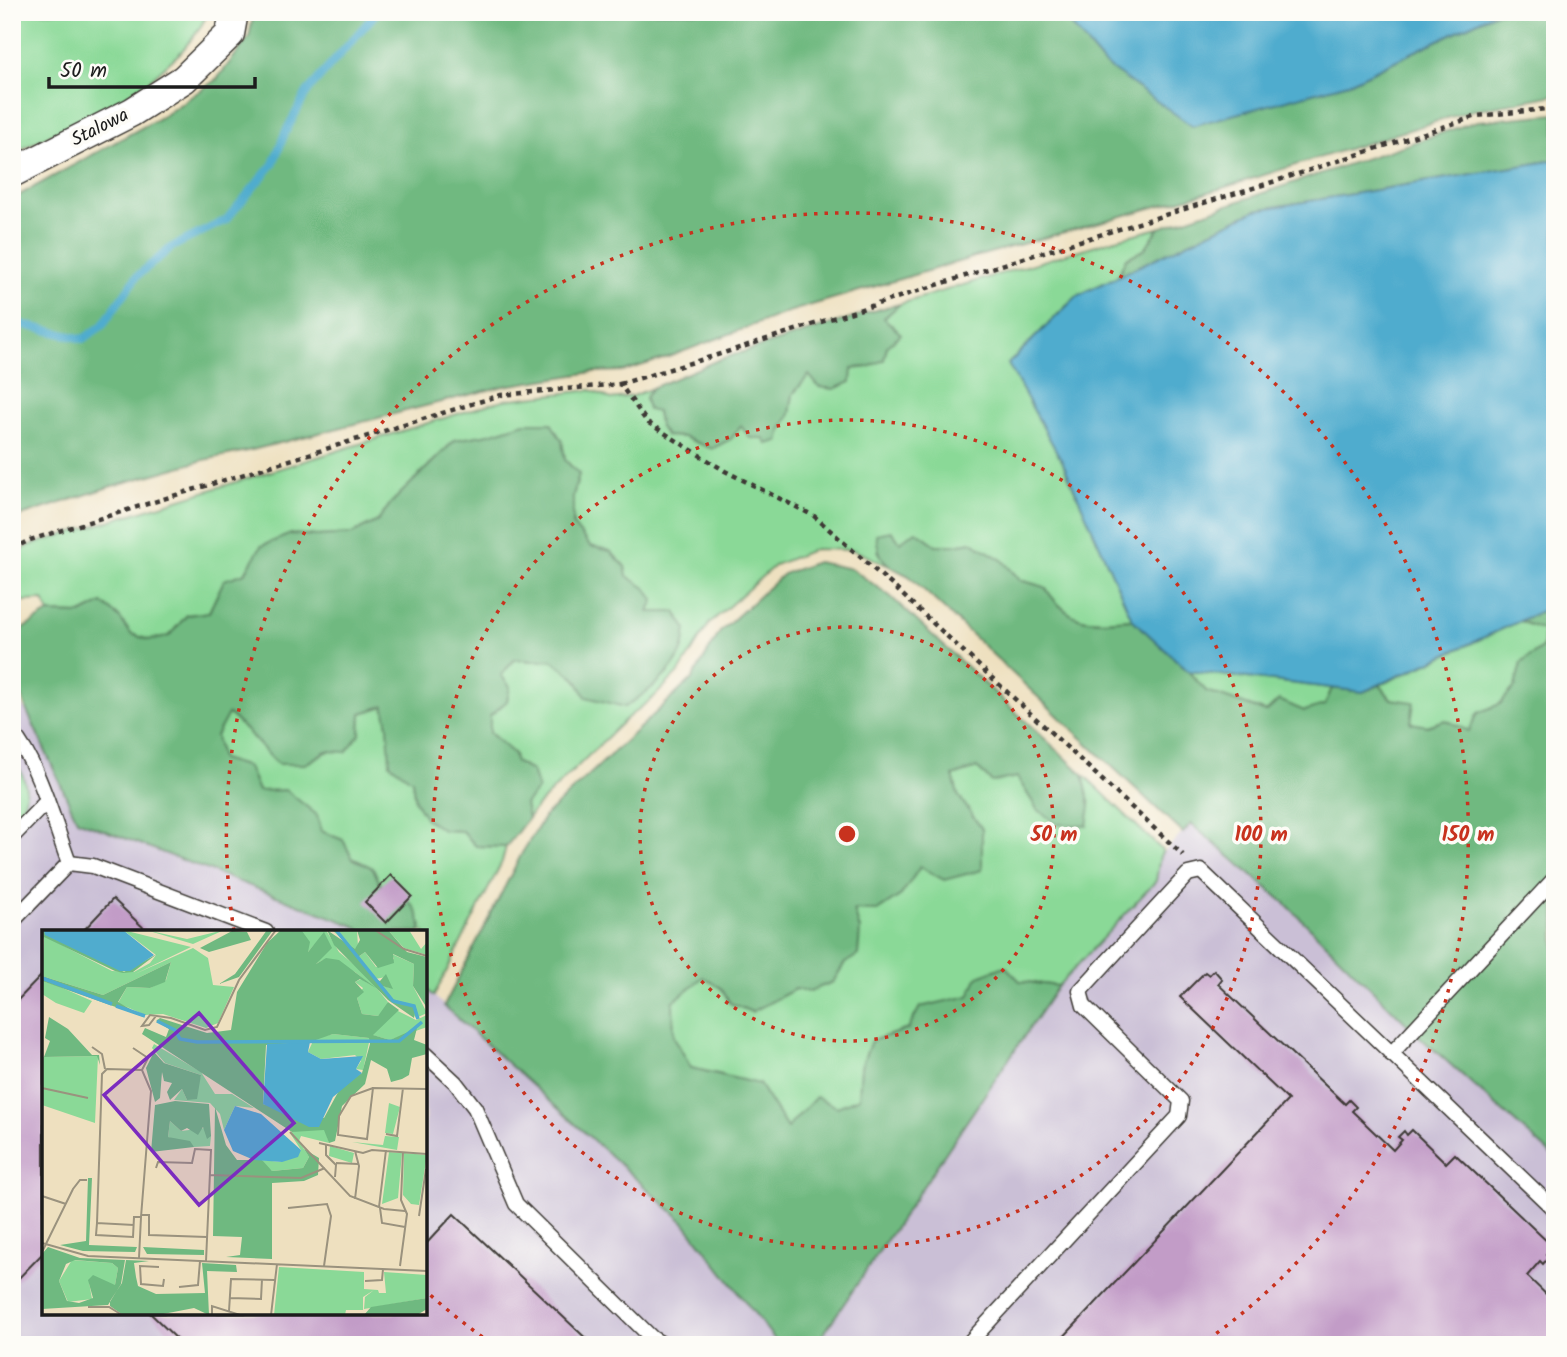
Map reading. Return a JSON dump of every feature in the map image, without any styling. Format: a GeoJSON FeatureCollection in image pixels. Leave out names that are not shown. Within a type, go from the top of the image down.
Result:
{"type":"FeatureCollection","features":[{"type":"Feature","properties":{"kind":"street","name":"Stalowa"},"geometry":{"type":"LineString","coordinates":[[12,173],[132,112],[184,79],[230,34],[234,12]]}},
{"type":"Feature","properties":{"kind":"lane"},"geometry":{"type":"LineString","coordinates":[[12,732],[22,743],[47,801],[69,863]]}},
{"type":"Feature","properties":{"kind":"lane"},"geometry":{"type":"LineString","coordinates":[[12,837],[47,801]]}},
{"type":"Feature","properties":{"kind":"lane"},"geometry":{"type":"LineString","coordinates":[[12,922],[69,863]]}},
{"type":"Feature","properties":{"kind":"lane"},"geometry":{"type":"LineString","coordinates":[[69,863],[93,866],[261,930]]}},
{"type":"Feature","properties":{"kind":"lane"},"geometry":{"type":"LineString","coordinates":[[967,1345],[1179,1116],[1181,1101],[1084,1006],[1080,991],[1188,874],[1201,872],[1555,1210]]}},
{"type":"Feature","properties":{"kind":"lane"},"geometry":{"type":"LineString","coordinates":[[1391,1054],[1555,878]]}},
{"type":"Feature","properties":{"kind":"lane"},"geometry":{"type":"LineString","coordinates":[[427,1056],[455,1082],[475,1108],[516,1204],[652,1338],[664,1345]]}},
{"type":"Feature","properties":{"kind":"path"},"geometry":{"type":"LineString","coordinates":[[12,549],[30,540],[501,395],[620,384],[1477,116],[1555,108]]}},
{"type":"Feature","properties":{"kind":"path"},"geometry":{"type":"LineString","coordinates":[[620,384],[647,422],[726,471],[814,516],[1201,872]]}},
{"type":"Feature","properties":{"kind":"shaded area"},"geometry":{"type":"Polygon","coordinates":[[[12,697],[27,711],[77,820],[356,926],[360,930],[42,930],[42,1315],[427,1315],[427,990],[684,1222],[779,1345],[12,1345],[12,697]]]}},
{"type":"Feature","properties":{"kind":"shaded area"},"geometry":{"type":"Polygon","coordinates":[[[1191,824],[1285,903],[1422,1039],[1555,1158],[1555,1345],[816,1345],[1058,986],[1156,881],[1160,856],[1191,824]]]}},
{"type":"Feature","properties":{"kind":"green space"},"geometry":{"type":"Polygon","coordinates":[[[12,12],[209,12],[181,52],[150,80],[122,99],[12,154],[12,12]]]}},
{"type":"Feature","properties":{"kind":"green space"},"geometry":{"type":"Polygon","coordinates":[[[254,12],[1060,12],[1104,64],[1349,83],[1497,12],[1555,12],[1555,95],[1473,110],[1219,189],[788,312],[624,371],[593,372],[504,386],[204,460],[112,486],[12,519],[12,199],[163,116],[217,79],[249,37],[254,12]]]}},
{"type":"Feature","properties":{"kind":"green space"},"geometry":{"type":"Polygon","coordinates":[[[1555,114],[1555,160],[1256,210],[1118,276],[1126,258],[1144,250],[1159,228],[1477,121],[1555,114]]]}},
{"type":"Feature","properties":{"kind":"green space"},"geometry":{"type":"Polygon","coordinates":[[[1159,228],[1144,250],[1126,258],[1118,276],[1076,296],[1008,364],[1063,463],[1132,619],[1098,621],[1074,616],[1060,606],[1045,587],[1020,580],[1002,560],[972,542],[936,545],[916,531],[900,543],[878,551],[887,565],[853,550],[815,549],[775,565],[709,624],[680,671],[654,697],[626,719],[528,818],[514,754],[490,733],[490,716],[510,687],[501,675],[515,659],[552,660],[576,679],[587,697],[625,707],[648,612],[647,590],[626,576],[610,552],[590,546],[573,525],[573,496],[579,474],[565,460],[562,441],[489,434],[455,440],[391,503],[378,521],[352,534],[291,534],[262,546],[245,573],[224,581],[209,612],[187,615],[169,636],[149,640],[131,634],[119,617],[102,603],[81,614],[49,613],[43,600],[12,602],[12,555],[31,545],[503,400],[591,390],[611,399],[633,396],[652,388],[645,398],[657,412],[660,427],[666,436],[684,437],[697,443],[741,426],[782,429],[790,414],[793,394],[809,374],[869,367],[884,318],[900,304],[1159,228]]]}},
{"type":"Feature","properties":{"kind":"green space"},"geometry":{"type":"Polygon","coordinates":[[[900,304],[884,318],[901,334],[887,346],[884,360],[869,367],[852,368],[851,382],[834,389],[819,387],[809,375],[793,394],[790,414],[779,441],[767,444],[763,438],[750,438],[741,426],[731,439],[712,449],[684,437],[666,436],[660,427],[657,412],[648,410],[645,398],[652,388],[718,360],[900,304]]]}},
{"type":"Feature","properties":{"kind":"green space"},"geometry":{"type":"Polygon","coordinates":[[[525,423],[551,423],[562,441],[565,460],[579,474],[573,496],[573,525],[590,546],[610,551],[625,566],[627,576],[647,589],[654,600],[649,612],[675,612],[686,628],[683,648],[665,676],[625,707],[586,697],[576,679],[552,660],[515,659],[501,675],[510,687],[507,701],[490,716],[490,733],[514,754],[515,762],[532,771],[538,789],[525,804],[528,818],[506,847],[476,846],[462,831],[443,830],[426,819],[415,801],[412,780],[390,764],[384,706],[361,713],[360,734],[346,752],[326,751],[305,764],[278,764],[228,714],[216,736],[221,759],[248,767],[258,791],[286,790],[317,815],[321,831],[343,840],[352,858],[373,868],[383,890],[401,896],[413,905],[418,914],[421,930],[360,930],[77,820],[27,711],[12,671],[12,635],[49,613],[81,614],[102,603],[119,617],[131,634],[149,640],[169,636],[187,615],[209,612],[224,580],[245,573],[261,546],[291,534],[352,534],[378,521],[391,503],[455,440],[489,434],[525,423]]]}},
{"type":"Feature","properties":{"kind":"green space"},"geometry":{"type":"Polygon","coordinates":[[[891,531],[900,542],[916,531],[936,545],[972,542],[1002,560],[1020,580],[1045,587],[1060,606],[1074,616],[1098,621],[1132,619],[1206,691],[1266,712],[1279,700],[1304,711],[1325,705],[1332,688],[1363,692],[1380,685],[1391,699],[1414,702],[1411,723],[1427,726],[1446,720],[1469,731],[1478,713],[1500,704],[1515,687],[1521,663],[1543,647],[1543,630],[1520,621],[1555,605],[1555,1158],[1422,1039],[1285,903],[1191,824],[1183,833],[909,576],[885,561],[879,551],[876,534],[891,531]]]}},
{"type":"Feature","properties":{"kind":"green space"},"geometry":{"type":"Polygon","coordinates":[[[817,562],[852,569],[890,596],[1083,774],[1090,806],[1087,826],[1057,824],[1037,809],[1017,777],[992,782],[977,768],[953,776],[958,795],[982,829],[982,870],[944,880],[920,867],[901,895],[877,911],[854,910],[860,930],[858,955],[844,964],[833,982],[810,991],[795,989],[752,1012],[730,1003],[722,989],[703,977],[673,1002],[674,1037],[691,1068],[759,1084],[787,1128],[816,1097],[837,1107],[859,1098],[861,1067],[871,1041],[908,1029],[920,1007],[969,996],[978,976],[1005,966],[1020,981],[1058,986],[816,1345],[779,1345],[684,1222],[444,1006],[522,853],[545,816],[692,679],[720,632],[783,574],[817,562]]]}},
{"type":"Feature","properties":{"kind":"green space"},"geometry":{"type":"Polygon","coordinates":[[[1520,621],[1543,630],[1543,647],[1521,663],[1515,687],[1500,704],[1478,713],[1469,732],[1446,720],[1427,726],[1411,723],[1380,685],[1520,621]]]}},
{"type":"Feature","properties":{"kind":"green space"},"geometry":{"type":"Polygon","coordinates":[[[1188,671],[1332,688],[1325,705],[1304,711],[1279,701],[1267,712],[1206,691],[1188,671]]]}},
{"type":"Feature","properties":{"kind":"green space"},"geometry":{"type":"Polygon","coordinates":[[[385,706],[388,726],[412,780],[415,801],[443,830],[462,831],[476,846],[506,847],[502,862],[434,996],[427,990],[427,930],[421,930],[422,925],[383,890],[373,868],[352,858],[343,840],[321,831],[317,815],[258,791],[248,767],[221,759],[216,736],[227,713],[277,763],[305,764],[360,734],[361,713],[385,706]]]}},
{"type":"Feature","properties":{"kind":"green space"},"geometry":{"type":"Polygon","coordinates":[[[12,754],[24,780],[26,796],[12,822],[12,754]]]}},
{"type":"Feature","properties":{"kind":"green space"},"geometry":{"type":"Polygon","coordinates":[[[977,768],[992,782],[1017,777],[1037,809],[1090,806],[1083,774],[1163,851],[1156,881],[1058,986],[1020,981],[969,996],[908,1029],[871,1041],[861,1067],[860,1098],[786,1129],[723,1075],[691,1068],[674,1037],[672,1002],[703,976],[722,989],[730,1003],[751,1012],[795,989],[810,991],[833,982],[860,930],[853,910],[877,911],[901,895],[920,867],[982,829],[958,795],[953,776],[977,768]]]}},
{"type":"Feature","properties":{"kind":"water"},"geometry":{"type":"Polygon","coordinates":[[[1060,12],[1497,12],[1349,83],[1192,126],[1104,64],[1060,12]]]}},
{"type":"Feature","properties":{"kind":"water"},"geometry":{"type":"Polygon","coordinates":[[[1555,160],[1555,605],[1363,692],[1188,671],[1132,619],[1063,463],[1008,364],[1077,296],[1256,210],[1555,160]]]}},
{"type":"Feature","properties":{"kind":"building"},"geometry":{"type":"Polygon","coordinates":[[[391,875],[412,896],[386,923],[365,902],[391,875]]]}},
{"type":"Feature","properties":{"kind":"building"},"geometry":{"type":"Polygon","coordinates":[[[113,899],[146,930],[84,930],[113,899]]]}},
{"type":"Feature","properties":{"kind":"building"},"geometry":{"type":"Polygon","coordinates":[[[1214,970],[1222,979],[1218,984],[1345,1104],[1349,1100],[1356,1107],[1352,1111],[1393,1150],[1402,1140],[1398,1137],[1404,1131],[1407,1135],[1412,1130],[1446,1163],[1455,1154],[1553,1247],[1546,1254],[1549,1257],[1543,1264],[1540,1261],[1527,1276],[1555,1303],[1555,1345],[1056,1345],[1288,1100],[1180,997],[1205,972],[1209,975],[1214,970]]]}},
{"type":"Feature","properties":{"kind":"building"},"geometry":{"type":"Polygon","coordinates":[[[42,975],[42,1254],[12,1285],[12,1006],[42,975]]]}},
{"type":"Feature","properties":{"kind":"building"},"geometry":{"type":"Polygon","coordinates":[[[454,1214],[593,1345],[183,1345],[152,1315],[427,1315],[427,1243],[454,1214]]]}},
{"type":"Feature","properties":{"kind":"waterway"},"geometry":{"type":"LineString","coordinates":[[12,322],[83,339],[102,326],[137,276],[172,247],[226,220],[273,164],[285,133],[307,92],[377,12]]}}]}
